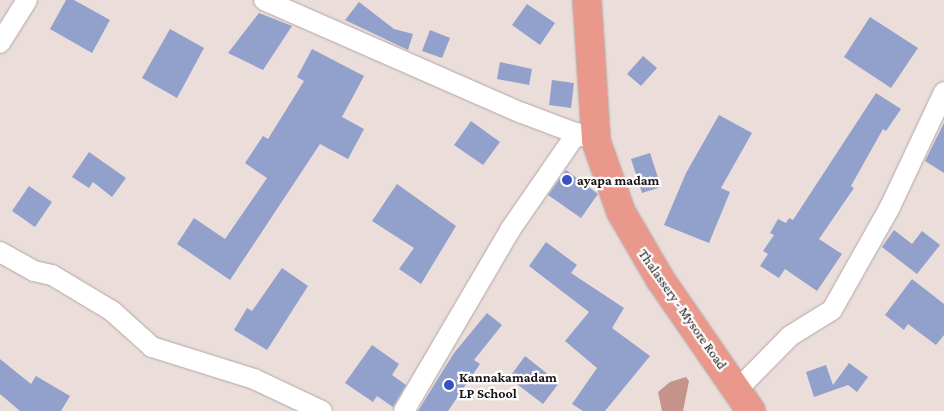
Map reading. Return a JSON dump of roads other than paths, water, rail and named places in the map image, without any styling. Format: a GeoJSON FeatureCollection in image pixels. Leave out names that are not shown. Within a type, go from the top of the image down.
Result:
{"type":"FeatureCollection","features":[{"type":"Feature","properties":{"kind":"main road","name":"Thalassery - Mysore Road"},"geometry":{"type":"LineString","coordinates":[[588,0],[587,137],[621,212],[639,245],[745,400]]}},
{"type":"Feature","properties":{"kind":"street"},"geometry":{"type":"LineString","coordinates":[[0,43],[27,0]]}},
{"type":"Feature","properties":{"kind":"street"},"geometry":{"type":"LineString","coordinates":[[264,0],[522,113],[587,137],[510,230],[404,411]]}},
{"type":"Feature","properties":{"kind":"street"},"geometry":{"type":"LineString","coordinates":[[745,400],[790,336],[832,310],[890,207],[944,92]]}},
{"type":"Feature","properties":{"kind":"street"},"geometry":{"type":"LineString","coordinates":[[0,252],[52,275],[112,311],[152,347],[254,379],[299,407],[322,411]]}},
{"type":"Feature","properties":{"kind":"place","name":"ayapa madam"},"geometry":{"type":"Point","coordinates":[567,180]}},
{"type":"Feature","properties":{"kind":"place","name":"Kannakamadam LP School"},"geometry":{"type":"Point","coordinates":[449,385]}}]}
